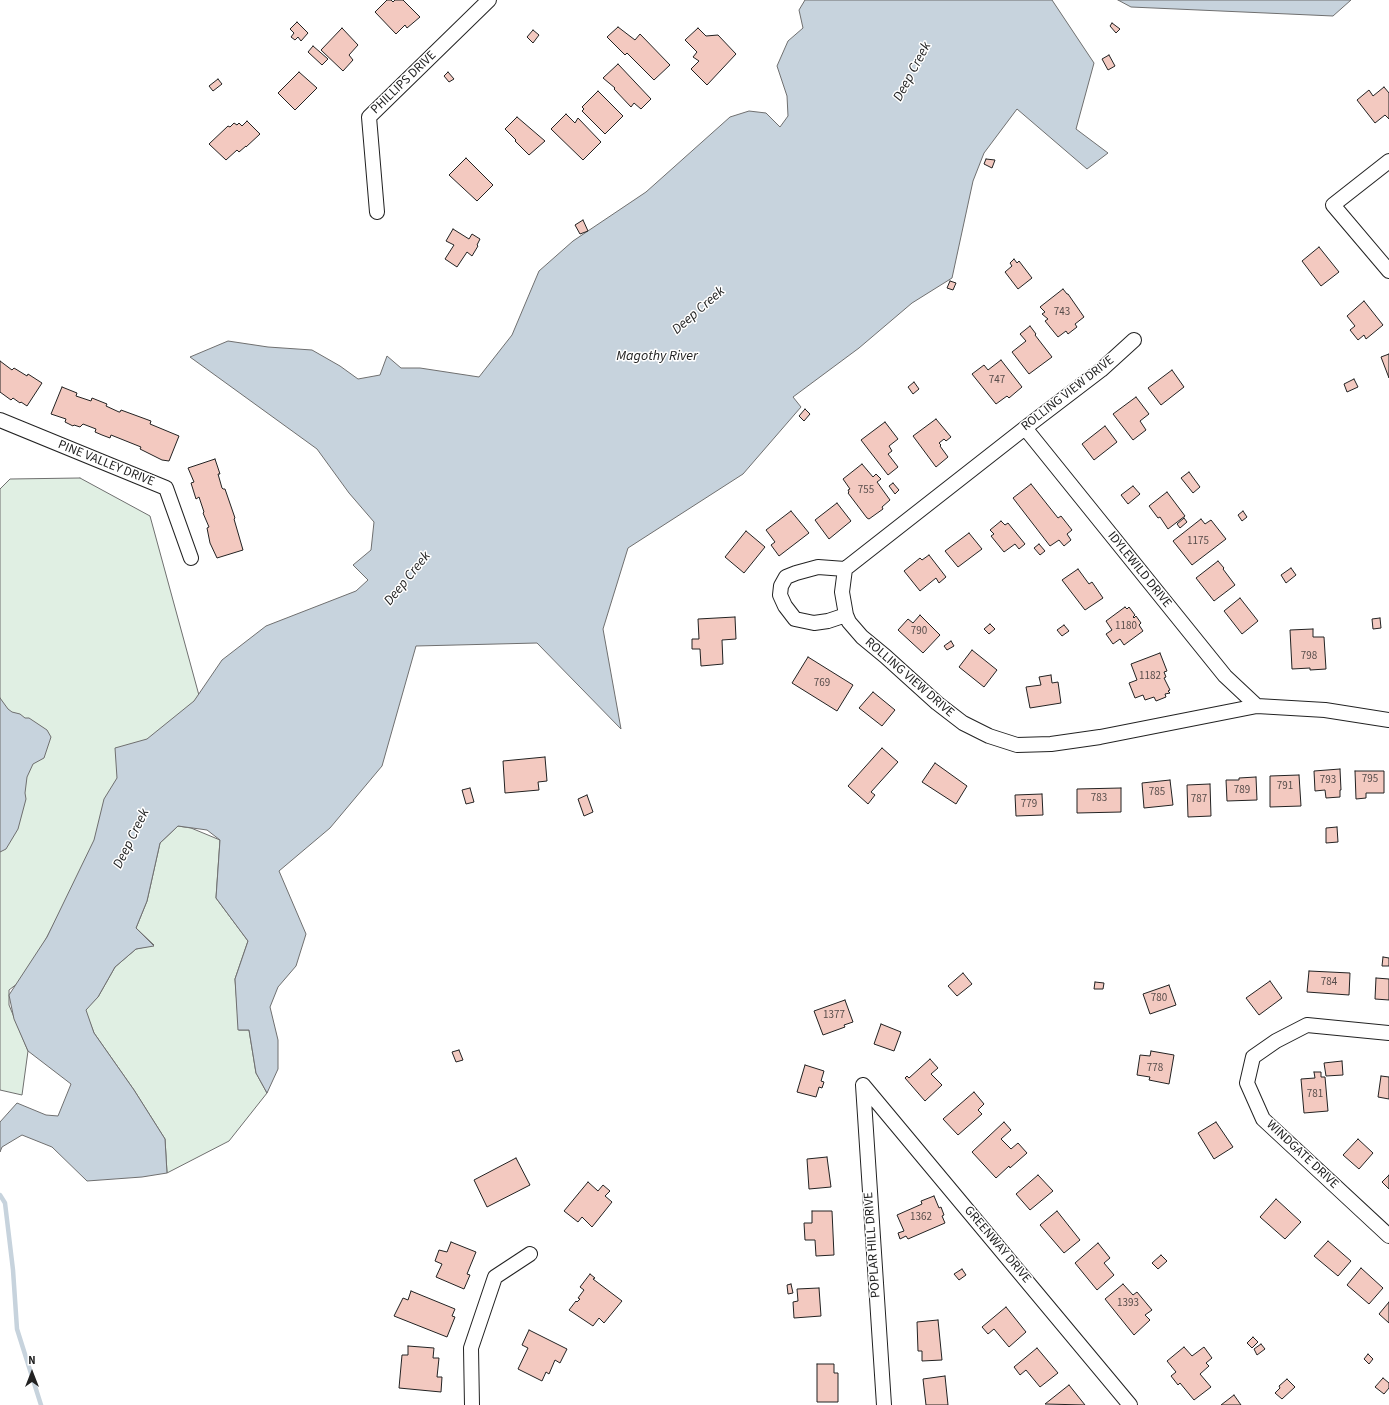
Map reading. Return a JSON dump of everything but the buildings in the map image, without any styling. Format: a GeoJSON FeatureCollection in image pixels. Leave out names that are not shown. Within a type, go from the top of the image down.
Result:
{"type":"FeatureCollection","features":[{"type":"Feature","properties":{"kind":"street","name":"PHILLIPS DRIVE"},"geometry":{"type":"LineString","coordinates":[[377,212],[369,117],[489,0]]}},
{"type":"Feature","properties":{"kind":"street"},"geometry":{"type":"LineString","coordinates":[[1389,161],[1333,205],[1389,271]]}},
{"type":"Feature","properties":{"kind":"street","name":"ROLLING VIEW DRIVE"},"geometry":{"type":"LineString","coordinates":[[1134,340],[1101,370],[846,569],[842,592],[846,615],[849,622],[862,637],[963,724],[989,736],[1017,745],[1051,744],[1100,737],[1257,706],[1325,710],[1389,720]]}},
{"type":"Feature","properties":{"kind":"street","name":"PINE VALLEY DRIVE"},"geometry":{"type":"LineString","coordinates":[[0,420],[166,488],[190,558]]}},
{"type":"Feature","properties":{"kind":"street","name":"IDYLEWILD DRIVE"},"geometry":{"type":"LineString","coordinates":[[1025,428],[1225,676],[1257,706]]}},
{"type":"Feature","properties":{"kind":"street"},"geometry":{"type":"LineString","coordinates":[[846,569],[818,567],[796,573],[786,577],[780,595],[785,606],[795,619],[814,623],[828,621],[846,615]]}},
{"type":"Feature","properties":{"kind":"street","name":"WINDGATE DRIVE"},"geometry":{"type":"LineString","coordinates":[[1389,1033],[1307,1025],[1253,1057],[1247,1083],[1263,1119],[1389,1236]]}},
{"type":"Feature","properties":{"kind":"street","name":"POPLAR HILL DRIVE"},"geometry":{"type":"LineString","coordinates":[[863,1085],[884,1405]]}},
{"type":"Feature","properties":{"kind":"street","name":"GREENWAY DRIVE"},"geometry":{"type":"LineString","coordinates":[[863,1085],[1130,1405]]}},
{"type":"Feature","properties":{"kind":"street"},"geometry":{"type":"LineString","coordinates":[[472,1405],[471,1348],[495,1277],[530,1254]]}},
{"type":"Feature","properties":{"kind":"green space"},"geometry":{"type":"Polygon","coordinates":[[[80,478],[150,516],[203,710],[89,857],[26,977],[9,990],[9,1005],[28,1051],[22,1095],[0,1090],[0,489],[10,479],[80,478]]]}},
{"type":"Feature","properties":{"kind":"green space"},"geometry":{"type":"Polygon","coordinates":[[[178,826],[191,828],[220,840],[216,898],[248,941],[235,979],[239,1030],[249,1030],[256,1073],[267,1093],[229,1141],[167,1173],[165,1139],[134,1090],[94,1033],[85,1010],[98,997],[115,967],[136,949],[154,945],[136,928],[147,901],[160,843],[178,826]]]}},
{"type":"Feature","properties":{"kind":"water","name":"Magothy River"},"geometry":{"type":"Polygon","coordinates":[[[805,0],[1052,0],[1094,63],[1076,129],[1108,153],[1087,169],[1017,109],[984,153],[973,181],[952,278],[912,303],[859,348],[793,397],[801,407],[743,474],[628,548],[603,629],[621,729],[537,643],[416,646],[382,766],[330,828],[279,871],[306,934],[296,966],[278,987],[270,1007],[278,1040],[278,1069],[267,1093],[256,1073],[249,1030],[238,1030],[235,979],[248,941],[216,898],[220,840],[207,830],[178,826],[160,843],[147,901],[136,928],[154,946],[136,949],[115,967],[98,997],[86,1010],[94,1033],[134,1090],[165,1139],[167,1173],[142,1177],[87,1181],[52,1147],[22,1135],[2,1147],[0,1152],[0,1122],[17,1103],[46,1115],[58,1116],[71,1084],[28,1051],[14,1019],[9,995],[47,937],[94,840],[104,799],[117,778],[115,748],[147,739],[194,701],[222,660],[266,626],[356,591],[368,580],[353,565],[371,550],[374,522],[349,493],[317,449],[190,357],[228,341],[268,347],[312,350],[340,366],[358,379],[380,375],[387,356],[401,368],[420,368],[479,377],[512,335],[539,271],[573,241],[646,192],[730,117],[749,111],[766,113],[780,127],[788,116],[787,96],[777,66],[788,41],[803,28],[799,10],[805,0]]]}},
{"type":"Feature","properties":{"kind":"water"},"geometry":{"type":"Polygon","coordinates":[[[1118,0],[1351,0],[1333,16],[1131,7],[1118,0]]]}},
{"type":"Feature","properties":{"kind":"water"},"geometry":{"type":"Polygon","coordinates":[[[0,698],[8,709],[25,718],[29,718],[47,730],[51,737],[44,758],[33,764],[27,777],[25,793],[26,799],[18,829],[6,849],[0,852],[0,698]]]}},
{"type":"Feature","properties":{"kind":"waterway","name":"Deep Creek"},"geometry":{"type":"LineString","coordinates":[[0,1195],[5,1203],[13,1270],[17,1329],[41,1405]]}}]}
